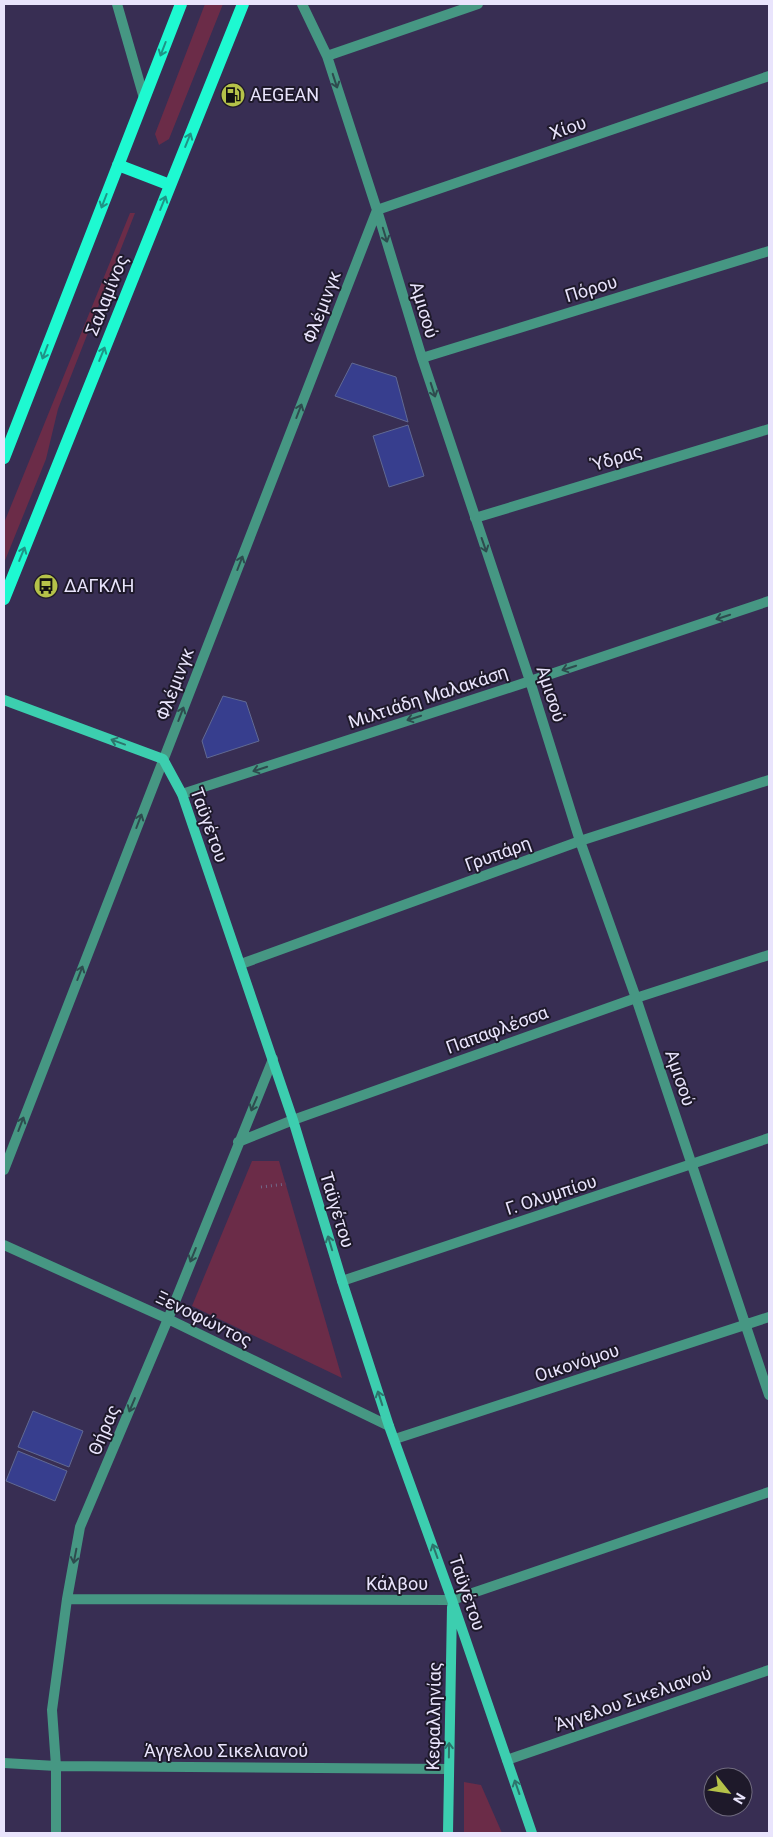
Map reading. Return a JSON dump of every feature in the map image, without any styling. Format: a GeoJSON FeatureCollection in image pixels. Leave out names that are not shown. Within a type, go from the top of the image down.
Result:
{"type":"FeatureCollection","features":[{"type":"Feature","properties":{"kind":"main road","name":"Σαλαμίνος"},"geometry":{"type":"LineString","coordinates":[[4,458],[181,4]]}},
{"type":"Feature","properties":{"kind":"main road","name":"Σαλαμίνος"},"geometry":{"type":"LineString","coordinates":[[4,599],[243,4]]}},
{"type":"Feature","properties":{"kind":"main road"},"geometry":{"type":"LineString","coordinates":[[118,165],[170,185]]}},
{"type":"Feature","properties":{"kind":"street"},"geometry":{"type":"LineString","coordinates":[[117,4],[144,98]]}},
{"type":"Feature","properties":{"kind":"street","name":"Αμισού"},"geometry":{"type":"LineString","coordinates":[[302,4],[327,56],[422,358],[530,681],[580,841],[636,998],[769,1395]]}},
{"type":"Feature","properties":{"kind":"street"},"geometry":{"type":"LineString","coordinates":[[327,56],[478,4]]}},
{"type":"Feature","properties":{"kind":"street","name":"Χίου"},"geometry":{"type":"LineString","coordinates":[[377,210],[769,76]]}},
{"type":"Feature","properties":{"kind":"street","name":"Φλέμινγκ"},"geometry":{"type":"LineString","coordinates":[[4,1170],[377,210]]}},
{"type":"Feature","properties":{"kind":"street","name":"Πόρου"},"geometry":{"type":"LineString","coordinates":[[422,358],[769,251]]}},
{"type":"Feature","properties":{"kind":"street","name":"Ύδρας"},"geometry":{"type":"LineString","coordinates":[[475,518],[769,428]]}},
{"type":"Feature","properties":{"kind":"street","name":"Μιλτιάδη Μαλακάση"},"geometry":{"type":"LineString","coordinates":[[182,794],[769,601]]}},
{"type":"Feature","properties":{"kind":"street"},"geometry":{"type":"LineString","coordinates":[[4,700],[163,759]]}},
{"type":"Feature","properties":{"kind":"street","name":"Ταϋγέτου"},"geometry":{"type":"LineString","coordinates":[[163,759],[182,794],[241,964],[293,1120],[389,1426],[452,1600],[532,1833]]}},
{"type":"Feature","properties":{"kind":"street","name":"Γρυπάρη"},"geometry":{"type":"LineString","coordinates":[[241,964],[580,841],[769,780]]}},
{"type":"Feature","properties":{"kind":"street","name":"Παπαφλέσσα"},"geometry":{"type":"LineString","coordinates":[[238,1142],[293,1120],[636,998],[769,955]]}},
{"type":"Feature","properties":{"kind":"street","name":"Θήρας"},"geometry":{"type":"LineString","coordinates":[[56,1833],[56,1766],[52,1710],[67,1600],[80,1527],[168,1319],[272,1059]]}},
{"type":"Feature","properties":{"kind":"street","name":"Γ. Ολυμπίου"},"geometry":{"type":"LineString","coordinates":[[342,1281],[692,1166],[769,1138]]}},
{"type":"Feature","properties":{"kind":"street","name":"Ξενοφώντος"},"geometry":{"type":"LineString","coordinates":[[4,1245],[168,1319],[389,1426]]}},
{"type":"Feature","properties":{"kind":"street","name":"Οικονόμου"},"geometry":{"type":"LineString","coordinates":[[395,1439],[769,1317]]}},
{"type":"Feature","properties":{"kind":"street","name":"Κάλβου"},"geometry":{"type":"LineString","coordinates":[[67,1600],[452,1600],[769,1492]]}},
{"type":"Feature","properties":{"kind":"street","name":"Κεφαλληνίας"},"geometry":{"type":"LineString","coordinates":[[448,1833],[452,1600]]}},
{"type":"Feature","properties":{"kind":"street","name":"Άγγελου Σικελιανού"},"geometry":{"type":"LineString","coordinates":[[507,1760],[769,1670]]}},
{"type":"Feature","properties":{"kind":"street","name":"Άγγελου Σικελιανού"},"geometry":{"type":"LineString","coordinates":[[4,1763],[56,1766],[449,1769]]}},
{"type":"Feature","properties":{"kind":"path"},"geometry":{"type":"LineString","coordinates":[[261,1187],[286,1184]]}},
{"type":"Feature","properties":{"kind":"shaded area"},"geometry":{"type":"Polygon","coordinates":[[[205,4],[223,4],[169,139],[159,145],[155,134],[205,4]]]}},
{"type":"Feature","properties":{"kind":"shaded area"},"geometry":{"type":"Polygon","coordinates":[[[130,213],[135,213],[58,409],[46,459],[4,563],[4,523],[130,213]]]}},
{"type":"Feature","properties":{"kind":"shaded area"},"geometry":{"type":"Polygon","coordinates":[[[252,1161],[279,1161],[342,1378],[192,1306],[252,1161]]]}},
{"type":"Feature","properties":{"kind":"shaded area"},"geometry":{"type":"Polygon","coordinates":[[[464,1782],[481,1785],[502,1833],[464,1833],[464,1782]]]}},
{"type":"Feature","properties":{"kind":"building"},"geometry":{"type":"Polygon","coordinates":[[[352,363],[396,377],[408,422],[335,396],[352,363]]]}},
{"type":"Feature","properties":{"kind":"building"},"geometry":{"type":"Polygon","coordinates":[[[408,425],[424,476],[389,487],[373,436],[408,425]]]}},
{"type":"Feature","properties":{"kind":"building"},"geometry":{"type":"Polygon","coordinates":[[[223,696],[246,702],[259,741],[207,758],[202,741],[223,696]]]}},
{"type":"Feature","properties":{"kind":"building"},"geometry":{"type":"Polygon","coordinates":[[[33,1411],[83,1431],[69,1467],[18,1447],[33,1411]]]}},
{"type":"Feature","properties":{"kind":"building"},"geometry":{"type":"Polygon","coordinates":[[[18,1451],[67,1471],[55,1501],[6,1481],[18,1451]]]}},
{"type":"Feature","properties":{"kind":"place","name":"AEGEAN"},"geometry":{"type":"Point","coordinates":[233,95]}},
{"type":"Feature","properties":{"kind":"place","name":"ΔΑΓΚΛΗ"},"geometry":{"type":"Point","coordinates":[46,586]}}]}
